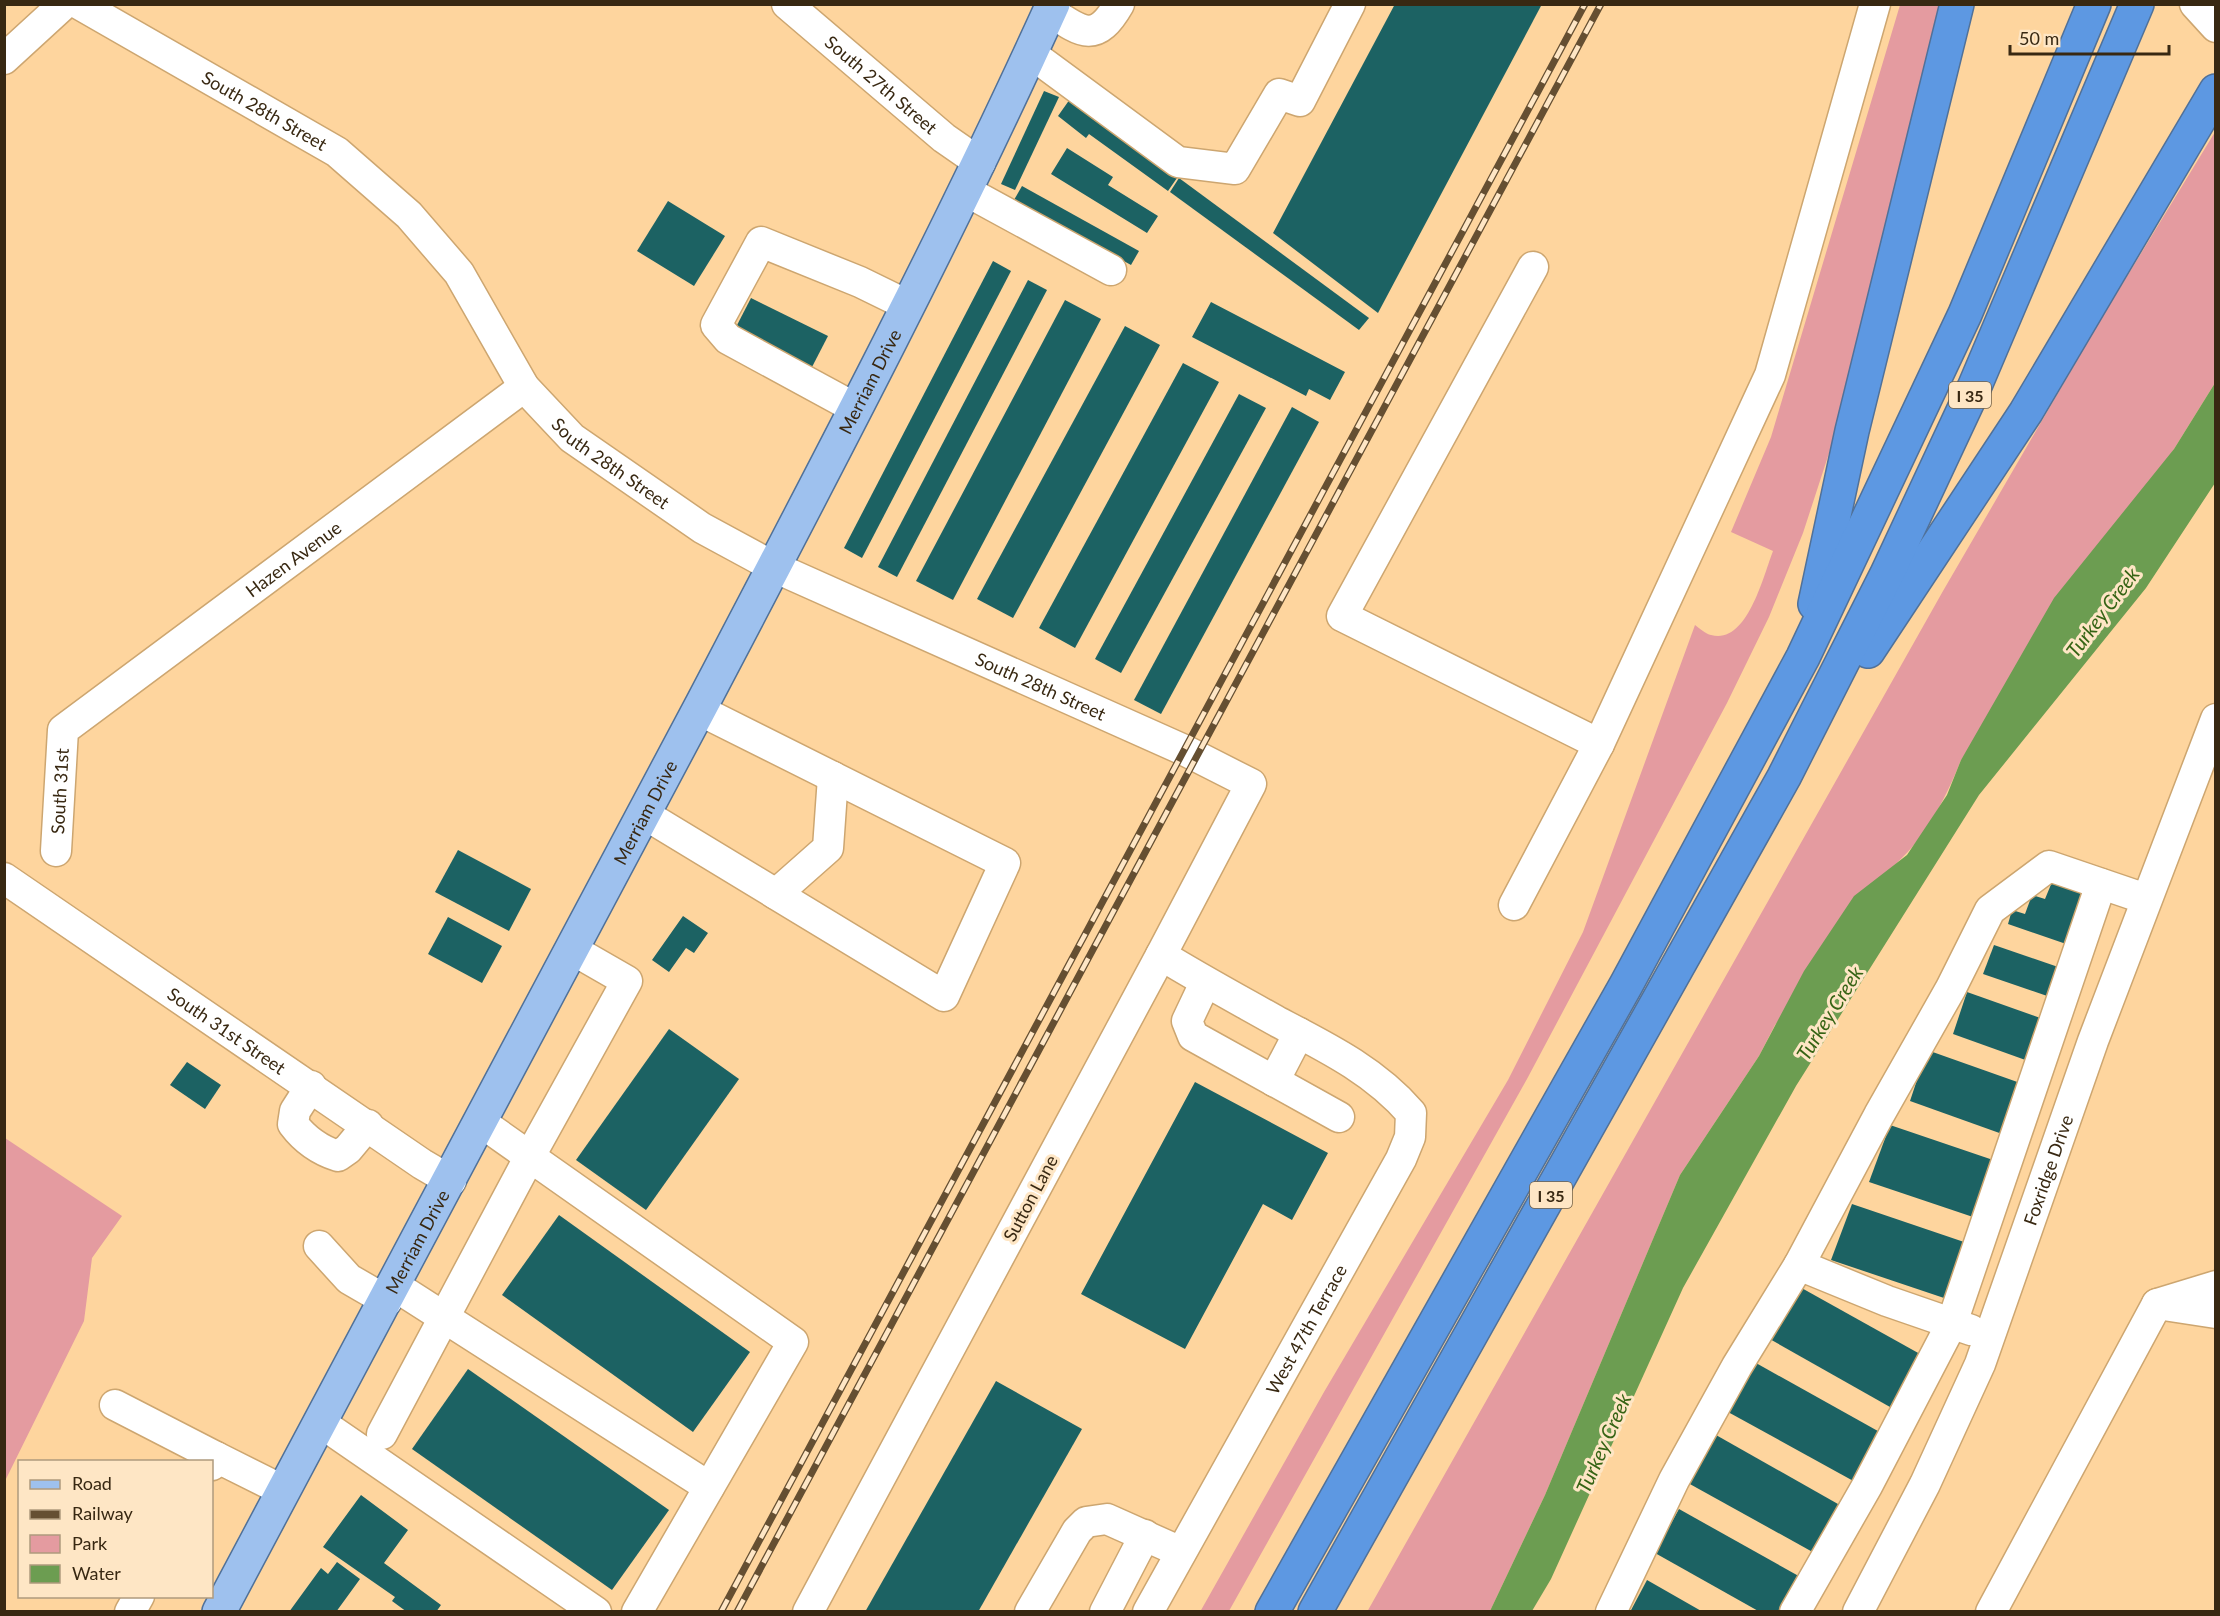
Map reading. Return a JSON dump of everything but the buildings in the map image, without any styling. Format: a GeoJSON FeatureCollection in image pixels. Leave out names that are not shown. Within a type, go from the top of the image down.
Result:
{"type":"FeatureCollection","features":[{"type":"Feature","properties":{"kind":"highway"},"geometry":{"type":"LineString","coordinates":[[1803,657],[1855,419],[1957,4]]}},
{"type":"Feature","properties":{"kind":"highway","name":"I 35"},"geometry":{"type":"LineString","coordinates":[[1272,1611],[1626,986],[1803,657],[1965,314],[2094,4]]}},
{"type":"Feature","properties":{"kind":"highway","name":"I 35"},"geometry":{"type":"LineString","coordinates":[[1315,1611],[1785,777],[1887,574],[1974,388],[2137,4]]}},
{"type":"Feature","properties":{"kind":"highway"},"geometry":{"type":"LineString","coordinates":[[1785,777],[2026,411],[2216,91]]}},
{"type":"Feature","properties":{"kind":"main road","name":"Merriam Drive"},"geometry":{"type":"LineString","coordinates":[[220,1598],[284,1491],[391,1294],[774,567],[973,177],[1051,8]]}},
{"type":"Feature","properties":{"kind":"street"},"geometry":{"type":"LineString","coordinates":[[4,59],[64,4]]}},
{"type":"Feature","properties":{"kind":"street","name":"South 28th Street"},"geometry":{"type":"LineString","coordinates":[[80,4],[338,152],[409,215],[459,273],[524,387],[572,438],[702,528],[774,567],[1184,750],[1251,784]]}},
{"type":"Feature","properties":{"kind":"street","name":"South 27th Street"},"geometry":{"type":"LineString","coordinates":[[787,4],[944,138],[973,177],[1112,270]]}},
{"type":"Feature","properties":{"kind":"street"},"geometry":{"type":"LineString","coordinates":[[1051,8],[1079,31],[1088,32],[1101,28],[1110,20],[1119,4]]}},
{"type":"Feature","properties":{"kind":"street"},"geometry":{"type":"LineString","coordinates":[[1030,53],[1178,162],[1235,169],[1279,94],[1300,101],[1350,4]]}},
{"type":"Feature","properties":{"kind":"street"},"geometry":{"type":"LineString","coordinates":[[1514,905],[1599,744],[1770,375],[1875,4]]}},
{"type":"Feature","properties":{"kind":"street"},"geometry":{"type":"LineString","coordinates":[[2195,4],[2215,26]]}},
{"type":"Feature","properties":{"kind":"street"},"geometry":{"type":"LineString","coordinates":[[855,408],[728,339],[716,325],[761,242],[860,282],[908,305]]}},
{"type":"Feature","properties":{"kind":"street"},"geometry":{"type":"LineString","coordinates":[[1533,267],[1342,616],[1599,744]]}},
{"type":"Feature","properties":{"kind":"street","name":"Hazen Avenue"},"geometry":{"type":"LineString","coordinates":[[63,730],[524,387]]}},
{"type":"Feature","properties":{"kind":"street"},"geometry":{"type":"LineString","coordinates":[[644,814],[944,996],[1005,863],[699,710]]}},
{"type":"Feature","properties":{"kind":"street","name":"Foxridge Drive"},"geometry":{"type":"LineString","coordinates":[[1858,1611],[1925,1484],[1990,1336],[2093,1041],[2216,719]]}},
{"type":"Feature","properties":{"kind":"street","name":"South 31st"},"geometry":{"type":"LineString","coordinates":[[56,851],[63,730]]}},
{"type":"Feature","properties":{"kind":"street"},"geometry":{"type":"LineString","coordinates":[[776,894],[828,848],[833,777]]}},
{"type":"Feature","properties":{"kind":"street","name":"Sutton Lane"},"geometry":{"type":"LineString","coordinates":[[808,1611],[1161,956],[1251,784]]}},
{"type":"Feature","properties":{"kind":"street"},"geometry":{"type":"LineString","coordinates":[[1611,1611],[1674,1480],[1737,1366],[1799,1265],[1879,1115],[1951,988],[1990,910],[2049,866],[2146,899]]}},
{"type":"Feature","properties":{"kind":"street","name":"South 31st Street"},"geometry":{"type":"LineString","coordinates":[[4,879],[311,1086],[422,1164],[451,1181]]}},
{"type":"Feature","properties":{"kind":"street"},"geometry":{"type":"LineString","coordinates":[[1796,1611],[1867,1486],[1952,1323],[2101,884]]}},
{"type":"Feature","properties":{"kind":"street"},"geometry":{"type":"LineString","coordinates":[[382,1434],[530,1156],[627,981],[573,950]]}},
{"type":"Feature","properties":{"kind":"street"},"geometry":{"type":"LineString","coordinates":[[1161,956],[1299,1033],[1274,1081]]}},
{"type":"Feature","properties":{"kind":"street"},"geometry":{"type":"LineString","coordinates":[[1205,982],[1187,1021],[1188,1030],[1193,1036],[1339,1117]]}},
{"type":"Feature","properties":{"kind":"street","name":"West 47th Terrace"},"geometry":{"type":"LineString","coordinates":[[1148,1611],[1401,1159],[1410,1137],[1411,1113],[1400,1100],[1349,1060],[1299,1033]]}},
{"type":"Feature","properties":{"kind":"street"},"geometry":{"type":"LineString","coordinates":[[311,1086],[295,1111],[293,1124],[301,1135],[322,1151],[338,1156],[348,1149],[368,1125]]}},
{"type":"Feature","properties":{"kind":"street"},"geometry":{"type":"LineString","coordinates":[[482,1123],[793,1342],[637,1611]]}},
{"type":"Feature","properties":{"kind":"street"},"geometry":{"type":"LineString","coordinates":[[319,1246],[349,1279],[444,1317],[709,1487]]}},
{"type":"Feature","properties":{"kind":"street"},"geometry":{"type":"LineString","coordinates":[[1799,1265],[1990,1336]]}},
{"type":"Feature","properties":{"kind":"street"},"geometry":{"type":"LineString","coordinates":[[1990,1611],[2157,1304],[2216,1286]]}},
{"type":"Feature","properties":{"kind":"street"},"geometry":{"type":"LineString","coordinates":[[2157,1304],[2216,1313]]}},
{"type":"Feature","properties":{"kind":"street"},"geometry":{"type":"LineString","coordinates":[[115,1405],[212,1460]]}},
{"type":"Feature","properties":{"kind":"street"},"geometry":{"type":"LineString","coordinates":[[321,1423],[596,1611]]}},
{"type":"Feature","properties":{"kind":"street"},"geometry":{"type":"LineString","coordinates":[[214,1461],[284,1491]]}},
{"type":"Feature","properties":{"kind":"street"},"geometry":{"type":"LineString","coordinates":[[1030,1611],[1077,1531],[1086,1522],[1107,1519],[1181,1552]]}},
{"type":"Feature","properties":{"kind":"street"},"geometry":{"type":"LineString","coordinates":[[1105,1611],[1145,1535]]}},
{"type":"Feature","properties":{"kind":"street"},"geometry":{"type":"LineString","coordinates":[[130,1611],[138,1598]]}},
{"type":"Feature","properties":{"kind":"green space"},"geometry":{"type":"Polygon","coordinates":[[[1900,5],[1940,5],[1831,447],[1803,533],[1769,617],[1727,703],[1527,1079],[1229,1611],[1200,1612],[1324,1392],[1508,1080],[1583,932],[1695,625],[1711,635],[1724,635],[1734,630],[1744,620],[1752,606],[1773,551],[1731,532],[1771,437],[1900,5]]]}},
{"type":"Feature","properties":{"kind":"green space"},"geometry":{"type":"Polygon","coordinates":[[[2215,132],[2215,383],[2174,449],[1961,760],[1948,790],[1923,833],[1890,869],[1775,1025],[1759,1056],[1680,1175],[1545,1495],[1490,1611],[1367,1612],[1943,591],[2101,319],[2215,132]]]}},
{"type":"Feature","properties":{"kind":"green space"},"geometry":{"type":"Polygon","coordinates":[[[5,1138],[122,1216],[92,1258],[84,1321],[5,1481],[5,1138]]]}},
{"type":"Feature","properties":{"kind":"water","name":"Turkey Creek"},"geometry":{"type":"Polygon","coordinates":[[[2215,383],[2215,483],[2146,588],[1979,795],[1796,1086],[1683,1288],[1551,1579],[1532,1611],[1490,1611],[1545,1495],[1680,1175],[1759,1056],[1804,971],[1854,896],[1907,855],[1947,795],[1961,760],[2054,598],[2174,449],[2215,383]]]}},
{"type":"Feature","properties":{"kind":"railway"},"geometry":{"type":"LineString","coordinates":[[721,1612],[1585,4]]}},
{"type":"Feature","properties":{"kind":"railway"},"geometry":{"type":"LineString","coordinates":[[737,1612],[1601,4]]}}]}
